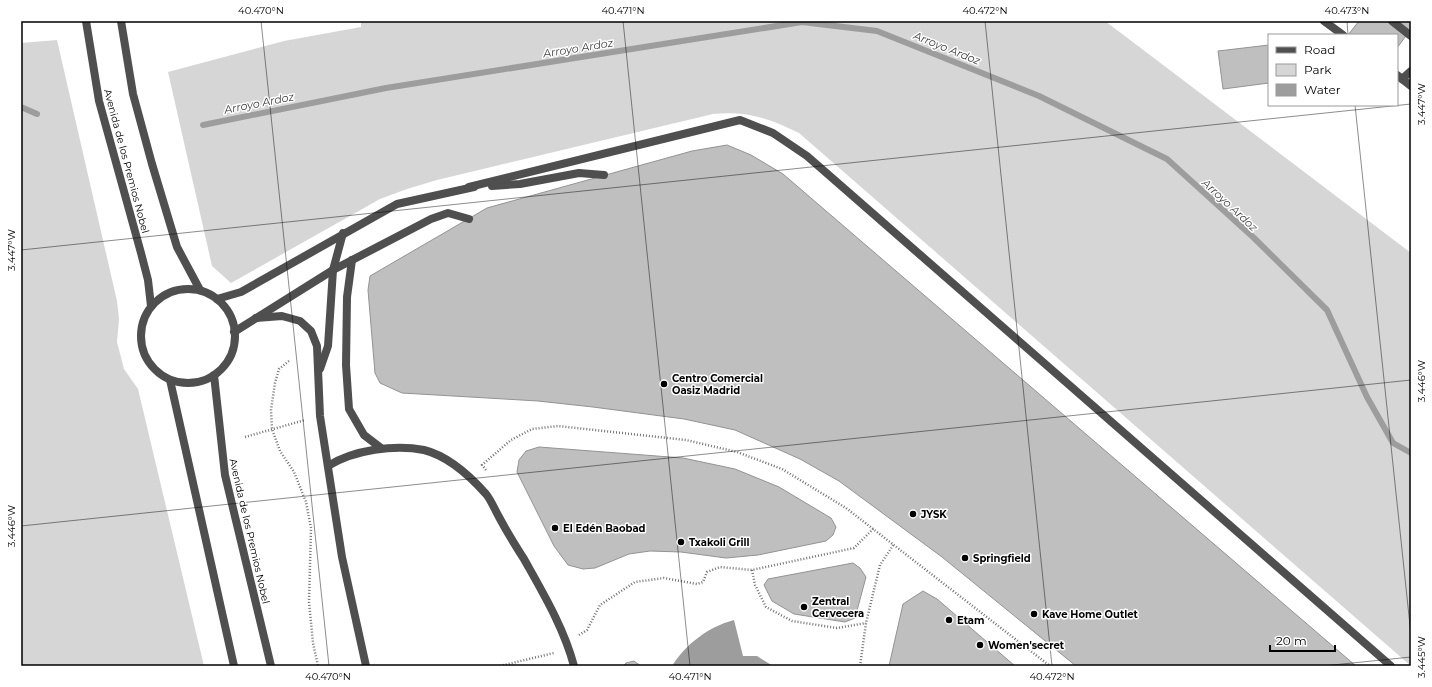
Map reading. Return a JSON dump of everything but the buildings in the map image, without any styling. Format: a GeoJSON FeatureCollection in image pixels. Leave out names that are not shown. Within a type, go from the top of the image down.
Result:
{"type":"FeatureCollection","features":[{"type":"Feature","properties":{"kind":"street","name":"Avenida de los Premios Nobel"},"geometry":{"type":"LineString","coordinates":[[86,21],[99,101],[144,266],[151,306]]}},
{"type":"Feature","properties":{"kind":"street"},"geometry":{"type":"LineString","coordinates":[[121,21],[133,94],[152,164],[177,247],[200,290]]}},
{"type":"Feature","properties":{"kind":"street"},"geometry":{"type":"LineString","coordinates":[[1324,21],[1342,34]]}},
{"type":"Feature","properties":{"kind":"street"},"geometry":{"type":"LineString","coordinates":[[1392,21],[1411,36]]}},
{"type":"Feature","properties":{"kind":"street"},"geometry":{"type":"LineString","coordinates":[[1411,71],[1400,77],[1411,86]]}},
{"type":"Feature","properties":{"kind":"street"},"geometry":{"type":"LineString","coordinates":[[217,299],[241,292],[343,232],[397,204],[740,120],[773,133],[807,156],[1391,666]]}},
{"type":"Feature","properties":{"kind":"street"},"geometry":{"type":"LineString","coordinates":[[469,187],[520,184],[579,173],[604,175]]}},
{"type":"Feature","properties":{"kind":"street"},"geometry":{"type":"LineString","coordinates":[[234,332],[333,270],[442,215],[448,213],[469,219]]}},
{"type":"Feature","properties":{"kind":"street"},"geometry":{"type":"LineString","coordinates":[[319,372],[328,346],[333,270],[343,232]]}},
{"type":"Feature","properties":{"kind":"street"},"geometry":{"type":"LineString","coordinates":[[352,260],[347,305],[346,366],[349,409],[364,435],[380,448]]}},
{"type":"Feature","properties":{"kind":"street"},"geometry":{"type":"LineString","coordinates":[[182,289],[200,290],[217,299],[226,308],[232,319],[234,332],[232,351],[226,362],[214,375],[200,381],[186,383],[170,380],[153,368],[142,346],[142,323],[151,306],[165,295],[182,289]]}},
{"type":"Feature","properties":{"kind":"street"},"geometry":{"type":"LineString","coordinates":[[256,318],[282,316],[300,321],[312,331],[317,346],[320,416],[342,557],[366,666]]}},
{"type":"Feature","properties":{"kind":"street","name":"Avenida de los Premios Nobel"},"geometry":{"type":"LineString","coordinates":[[214,375],[225,475],[271,666]]}},
{"type":"Feature","properties":{"kind":"street"},"geometry":{"type":"LineString","coordinates":[[170,380],[234,666]]}},
{"type":"Feature","properties":{"kind":"street"},"geometry":{"type":"LineString","coordinates":[[328,466],[338,460],[380,448],[425,450],[446,460],[467,474],[487,495],[530,571],[556,619],[570,650],[574,666]]}},
{"type":"Feature","properties":{"kind":"path"},"geometry":{"type":"LineString","coordinates":[[288,361],[279,369],[275,383],[271,410],[272,429],[280,451],[294,472],[306,502],[311,528],[309,602],[313,643],[318,666]]}},
{"type":"Feature","properties":{"kind":"path"},"geometry":{"type":"LineString","coordinates":[[245,437],[320,416]]}},
{"type":"Feature","properties":{"kind":"path"},"geometry":{"type":"LineString","coordinates":[[491,476],[482,464],[511,440],[532,429],[558,426],[686,440],[737,452],[782,469],[846,508],[874,528],[1050,666]]}},
{"type":"Feature","properties":{"kind":"path"},"geometry":{"type":"LineString","coordinates":[[578,636],[588,630],[600,605],[635,582],[664,578],[697,584],[703,582],[707,572],[720,567],[752,570],[854,548],[874,528]]}},
{"type":"Feature","properties":{"kind":"path"},"geometry":{"type":"LineString","coordinates":[[860,666],[866,624],[880,565],[894,544]]}},
{"type":"Feature","properties":{"kind":"path"},"geometry":{"type":"LineString","coordinates":[[752,570],[756,585],[766,607],[792,621],[837,628],[866,624]]}},
{"type":"Feature","properties":{"kind":"path"},"geometry":{"type":"LineString","coordinates":[[500,666],[582,647],[575,629]]}},
{"type":"Feature","properties":{"kind":"green space"},"geometry":{"type":"Polygon","coordinates":[[[361,21],[1105,21],[1411,253],[1411,666],[799,133],[778,123],[747,115],[725,113],[713,114],[437,180],[380,199],[231,283],[212,266],[168,72],[284,41],[361,27],[361,21]]]}},
{"type":"Feature","properties":{"kind":"green space"},"geometry":{"type":"Polygon","coordinates":[[[57,40],[117,301],[119,319],[117,342],[124,369],[138,389],[204,666],[21,666],[21,43],[57,40]]]}},
{"type":"Feature","properties":{"kind":"water"},"geometry":{"type":"Polygon","coordinates":[[[734,620],[743,656],[757,656],[773,666],[672,666],[698,637],[715,627],[734,620]]]}},
{"type":"Feature","properties":{"kind":"waterway","name":"Arroyo Ardoz"},"geometry":{"type":"LineString","coordinates":[[203,125],[386,88],[802,22],[877,31],[1039,96],[1167,159],[1254,238],[1327,310],[1367,397],[1393,443],[1411,453]]}},
{"type":"Feature","properties":{"kind":"waterway","name":"Arroyo Ardoz"},"geometry":{"type":"LineString","coordinates":[[21,107],[37,114]]}},
{"type":"Feature","properties":{"kind":"place","name":"Centro Comercial Oasiz Madrid"},"geometry":{"type":"Point","coordinates":[664,384]}},
{"type":"Feature","properties":{"kind":"place","name":"JYSK"},"geometry":{"type":"Point","coordinates":[913,514]}},
{"type":"Feature","properties":{"kind":"place","name":"El Edén Baobad"},"geometry":{"type":"Point","coordinates":[555,528]}},
{"type":"Feature","properties":{"kind":"place","name":"Txakoli Grill"},"geometry":{"type":"Point","coordinates":[681,542]}},
{"type":"Feature","properties":{"kind":"place","name":"Springfield"},"geometry":{"type":"Point","coordinates":[965,558]}},
{"type":"Feature","properties":{"kind":"place","name":"Zentral Cervecera"},"geometry":{"type":"Point","coordinates":[804,607]}},
{"type":"Feature","properties":{"kind":"place","name":"Kave Home Outlet"},"geometry":{"type":"Point","coordinates":[1034,614]}},
{"type":"Feature","properties":{"kind":"place","name":"Etam"},"geometry":{"type":"Point","coordinates":[949,620]}},
{"type":"Feature","properties":{"kind":"place","name":"Women'secret"},"geometry":{"type":"Point","coordinates":[980,645]}}]}
